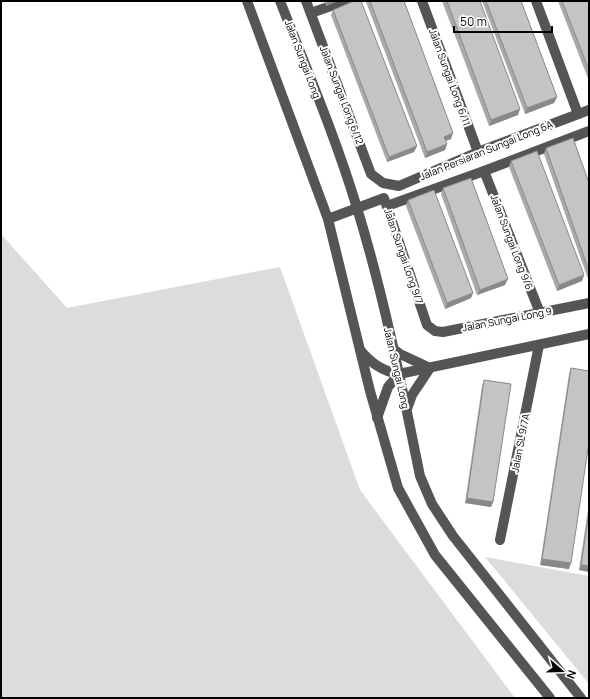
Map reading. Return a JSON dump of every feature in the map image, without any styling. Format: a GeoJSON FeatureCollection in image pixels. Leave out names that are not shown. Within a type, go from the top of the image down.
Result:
{"type":"FeatureCollection","features":[{"type":"Feature","properties":{"kind":"street"},"geometry":{"type":"LineString","coordinates":[[246,1],[328,219],[358,347],[398,488],[435,554],[550,698]]}},
{"type":"Feature","properties":{"kind":"street","name":"Jalan Sungai Long"},"geometry":{"type":"LineString","coordinates":[[280,1],[344,167],[358,209],[377,278],[407,409],[420,476],[432,504],[453,536],[581,698]]}},
{"type":"Feature","properties":{"kind":"street","name":"Jalan Sungai Long 6/12"},"geometry":{"type":"LineString","coordinates":[[306,1],[371,174],[383,183]]}},
{"type":"Feature","properties":{"kind":"street"},"geometry":{"type":"LineString","coordinates":[[311,13],[345,1]]}},
{"type":"Feature","properties":{"kind":"street","name":"Jalan Sungai Long 6/11"},"geometry":{"type":"LineString","coordinates":[[422,1],[478,152]]}},
{"type":"Feature","properties":{"kind":"street"},"geometry":{"type":"LineString","coordinates":[[536,1],[578,114]]}},
{"type":"Feature","properties":{"kind":"street","name":"Jalan Persiaran Sungai Long 6A"},"geometry":{"type":"LineString","coordinates":[[383,183],[399,186],[478,152],[589,110]]}},
{"type":"Feature","properties":{"kind":"street"},"geometry":{"type":"LineString","coordinates":[[388,206],[588,134]]}},
{"type":"Feature","properties":{"kind":"street","name":"Jalan Sungai Long 9/6"},"geometry":{"type":"LineString","coordinates":[[484,171],[540,313]]}},
{"type":"Feature","properties":{"kind":"street","name":"Jalan Sungai Long 9/7"},"geometry":{"type":"LineString","coordinates":[[328,219],[384,198],[388,206],[427,325]]}},
{"type":"Feature","properties":{"kind":"street","name":"Jalan Sungai Long 9"},"geometry":{"type":"LineString","coordinates":[[427,325],[435,331],[443,332],[589,303]]}},
{"type":"Feature","properties":{"kind":"street"},"geometry":{"type":"LineString","coordinates":[[358,347],[368,360],[378,367],[388,372],[399,374],[589,334]]}},
{"type":"Feature","properties":{"kind":"street","name":"Jalan SL 9/7A"},"geometry":{"type":"LineString","coordinates":[[500,540],[539,345]]}},
{"type":"Feature","properties":{"kind":"street"},"geometry":{"type":"LineString","coordinates":[[392,348],[400,354],[430,368]]}},
{"type":"Feature","properties":{"kind":"street"},"geometry":{"type":"LineString","coordinates":[[407,409],[412,395],[430,368]]}},
{"type":"Feature","properties":{"kind":"street"},"geometry":{"type":"LineString","coordinates":[[377,418],[388,387],[399,374]]}},
{"type":"Feature","properties":{"kind":"shaded area"},"geometry":{"type":"Polygon","coordinates":[[[1,234],[67,308],[280,267],[360,490],[515,698],[1,698],[1,234]]]}},
{"type":"Feature","properties":{"kind":"shaded area"},"geometry":{"type":"Polygon","coordinates":[[[485,557],[589,576],[589,684],[485,557]]]}},
{"type":"Feature","properties":{"kind":"building"},"geometry":{"type":"Polygon","coordinates":[[[354,1],[361,1],[417,146],[389,157],[333,10],[354,1]]]}},
{"type":"Feature","properties":{"kind":"building"},"geometry":{"type":"Polygon","coordinates":[[[370,1],[404,1],[453,133],[444,137],[447,144],[427,152],[370,1]]]}},
{"type":"Feature","properties":{"kind":"building"},"geometry":{"type":"Polygon","coordinates":[[[447,1],[480,1],[520,109],[491,120],[447,1]]]}},
{"type":"Feature","properties":{"kind":"building"},"geometry":{"type":"Polygon","coordinates":[[[486,1],[521,1],[557,97],[527,108],[486,1]]]}},
{"type":"Feature","properties":{"kind":"building"},"geometry":{"type":"Polygon","coordinates":[[[562,1],[589,1],[589,70],[562,1]]]}},
{"type":"Feature","properties":{"kind":"building"},"geometry":{"type":"Polygon","coordinates":[[[573,138],[589,183],[589,271],[546,148],[573,138]]]}},
{"type":"Feature","properties":{"kind":"building"},"geometry":{"type":"Polygon","coordinates":[[[537,151],[584,275],[559,285],[511,161],[537,151]]]}},
{"type":"Feature","properties":{"kind":"building"},"geometry":{"type":"Polygon","coordinates":[[[471,178],[508,279],[480,290],[443,188],[471,178]]]}},
{"type":"Feature","properties":{"kind":"building"},"geometry":{"type":"Polygon","coordinates":[[[434,190],[473,293],[447,303],[408,200],[434,190]]]}},
{"type":"Feature","properties":{"kind":"building"},"geometry":{"type":"Polygon","coordinates":[[[571,368],[589,371],[589,442],[571,563],[542,559],[571,368]]]}},
{"type":"Feature","properties":{"kind":"building"},"geometry":{"type":"Polygon","coordinates":[[[484,380],[511,384],[493,502],[467,498],[484,380]]]}},
{"type":"Feature","properties":{"kind":"building"},"geometry":{"type":"Polygon","coordinates":[[[589,512],[589,566],[581,565],[589,512]]]}}]}
